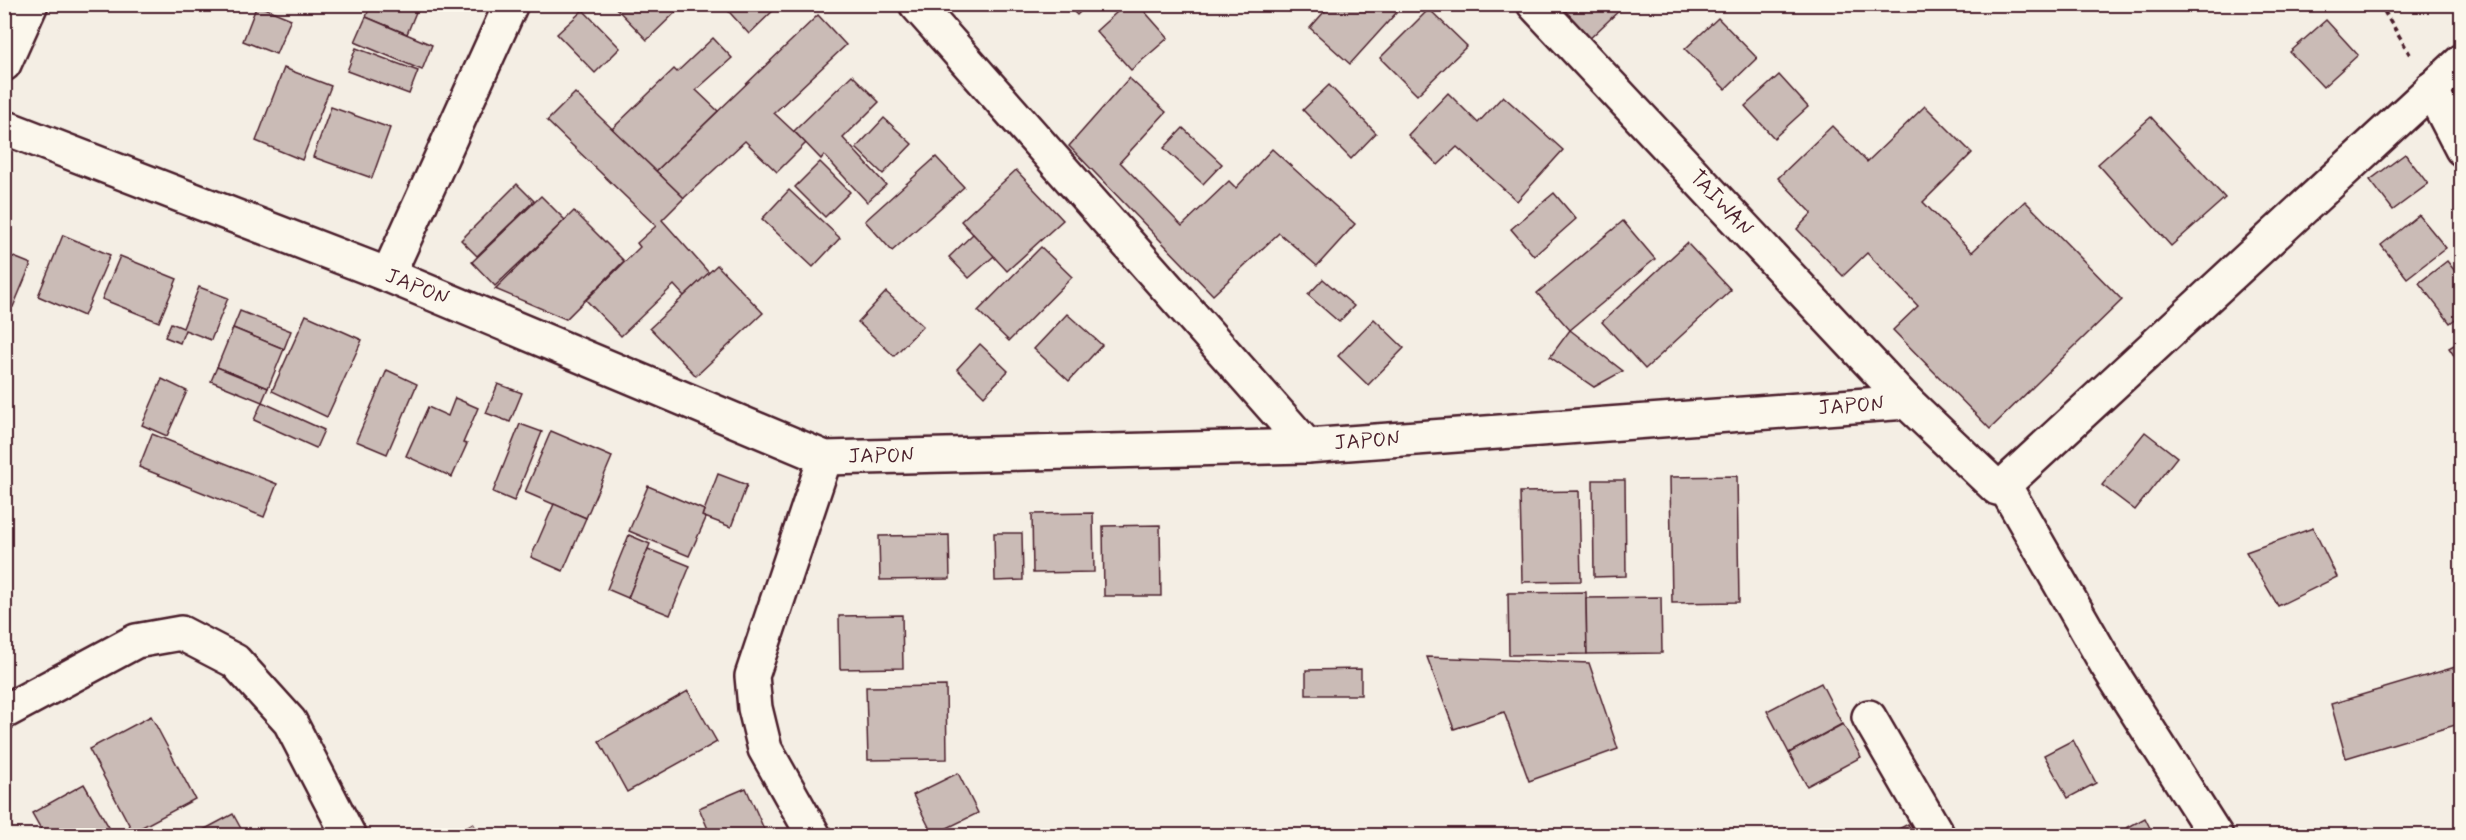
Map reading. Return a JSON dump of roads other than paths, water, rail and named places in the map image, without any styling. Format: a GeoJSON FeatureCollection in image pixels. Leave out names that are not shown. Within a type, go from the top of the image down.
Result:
{"type":"FeatureCollection","features":[{"type":"Feature","properties":{"kind":"street"},"geometry":{"type":"LineString","coordinates":[[4,64],[31,4]]}},
{"type":"Feature","properties":{"kind":"street"},"geometry":{"type":"LineString","coordinates":[[388,275],[512,4]]}},
{"type":"Feature","properties":{"kind":"street"},"geometry":{"type":"LineString","coordinates":[[916,4],[1307,446]]}},
{"type":"Feature","properties":{"kind":"street","name":"TAIWAN"},"geometry":{"type":"LineString","coordinates":[[1534,4],[1907,402],[1994,487],[2004,484]]}},
{"type":"Feature","properties":{"kind":"street"},"geometry":{"type":"LineString","coordinates":[[2216,836],[2107,665],[2004,484],[2462,61]]}},
{"type":"Feature","properties":{"kind":"street"},"geometry":{"type":"LineString","coordinates":[[2431,89],[2462,149]]}},
{"type":"Feature","properties":{"kind":"street","name":"JAPON"},"geometry":{"type":"LineString","coordinates":[[4,127],[388,275],[825,458],[1307,446],[1907,402]]}},
{"type":"Feature","properties":{"kind":"street"},"geometry":{"type":"LineString","coordinates":[[814,836],[765,749],[755,708],[752,676],[825,458]]}},
{"type":"Feature","properties":{"kind":"street"},"geometry":{"type":"LineString","coordinates":[[4,712],[136,641],[181,633],[235,661],[290,722],[350,836]]}},
{"type":"Feature","properties":{"kind":"street"},"geometry":{"type":"LineString","coordinates":[[1869,717],[1938,836]]}}]}
